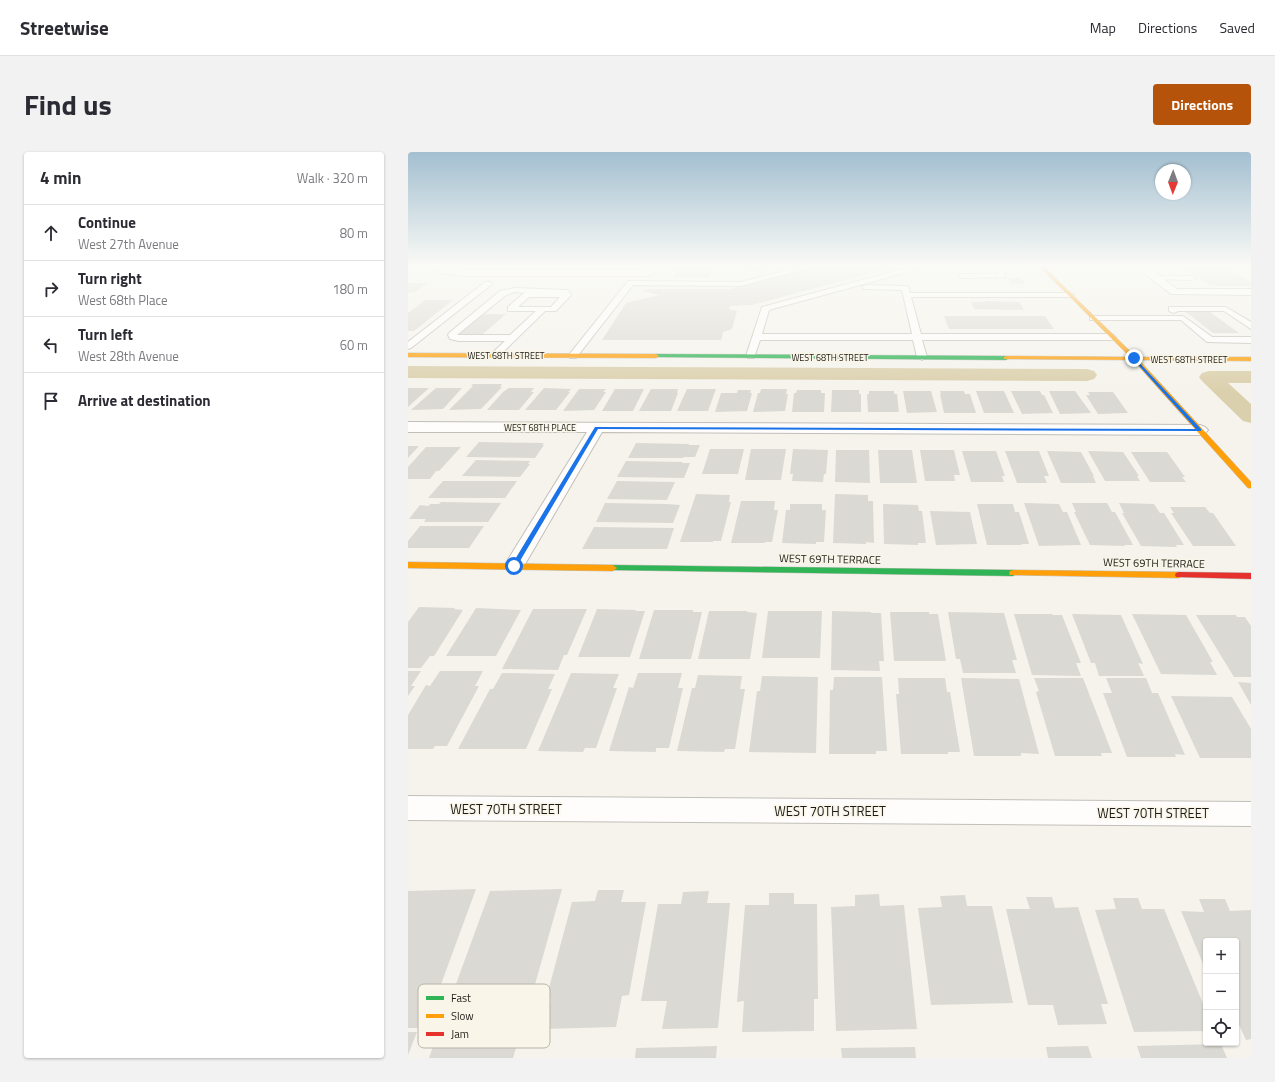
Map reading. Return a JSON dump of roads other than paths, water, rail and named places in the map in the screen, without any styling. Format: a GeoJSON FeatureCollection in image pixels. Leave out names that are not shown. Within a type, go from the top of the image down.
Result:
{"type":"FeatureCollection","features":[{"type":"Feature","properties":{"kind":"main road"},"geometry":{"type":"LineString","coordinates":[[1083,308],[1134,358],[1200,430],[1246,474],[1251,486]]}},
{"type":"Feature","properties":{"kind":"main road","name":"WEST 68TH STREET"},"geometry":{"type":"LineString","coordinates":[[408,355],[1251,359]]}},
{"type":"Feature","properties":{"kind":"main road","name":"WEST 69TH TERRACE"},"geometry":{"type":"LineString","coordinates":[[408,566],[514,566],[1251,576]]}},
{"type":"Feature","properties":{"kind":"street","name":"WEST 68TH PLACE"},"geometry":{"type":"LineString","coordinates":[[408,427],[1200,430]]}},
{"type":"Feature","properties":{"kind":"street"},"geometry":{"type":"LineString","coordinates":[[514,566],[597,428]]}},
{"type":"Feature","properties":{"kind":"street","name":"WEST 70TH STREET"},"geometry":{"type":"LineString","coordinates":[[408,808],[1251,814]]}},
{"type":"Feature","properties":{"kind":"lane"},"geometry":{"type":"LineString","coordinates":[[408,346],[457,308]]}},
{"type":"Feature","properties":{"kind":"lane"},"geometry":{"type":"LineString","coordinates":[[485,308],[452,335],[453,337],[512,338]]}},
{"type":"Feature","properties":{"kind":"lane"},"geometry":{"type":"LineString","coordinates":[[512,308],[554,308]]}},
{"type":"Feature","properties":{"kind":"lane"},"geometry":{"type":"LineString","coordinates":[[572,356],[611,308]]}},
{"type":"Feature","properties":{"kind":"lane"},"geometry":{"type":"LineString","coordinates":[[750,356],[765,309],[768,308]]}},
{"type":"Feature","properties":{"kind":"lane"},"geometry":{"type":"LineString","coordinates":[[910,308],[922,357]]}},
{"type":"Feature","properties":{"kind":"lane"},"geometry":{"type":"LineString","coordinates":[[495,355],[543,309]]}},
{"type":"Feature","properties":{"kind":"lane"},"geometry":{"type":"LineString","coordinates":[[1251,326],[1226,309],[1172,309],[1210,340],[1251,340]]}},
{"type":"Feature","properties":{"kind":"lane"},"geometry":{"type":"LineString","coordinates":[[1093,318],[1183,318]]}},
{"type":"Feature","properties":{"kind":"lane"},"geometry":{"type":"LineString","coordinates":[[757,337],[1112,337]]}},
{"type":"Feature","properties":{"kind":"waterway"},"geometry":{"type":"LineString","coordinates":[[408,372],[1087,375]]}},
{"type":"Feature","properties":{"kind":"waterway"},"geometry":{"type":"LineString","coordinates":[[1251,377],[1209,377],[1251,416]]}}]}
